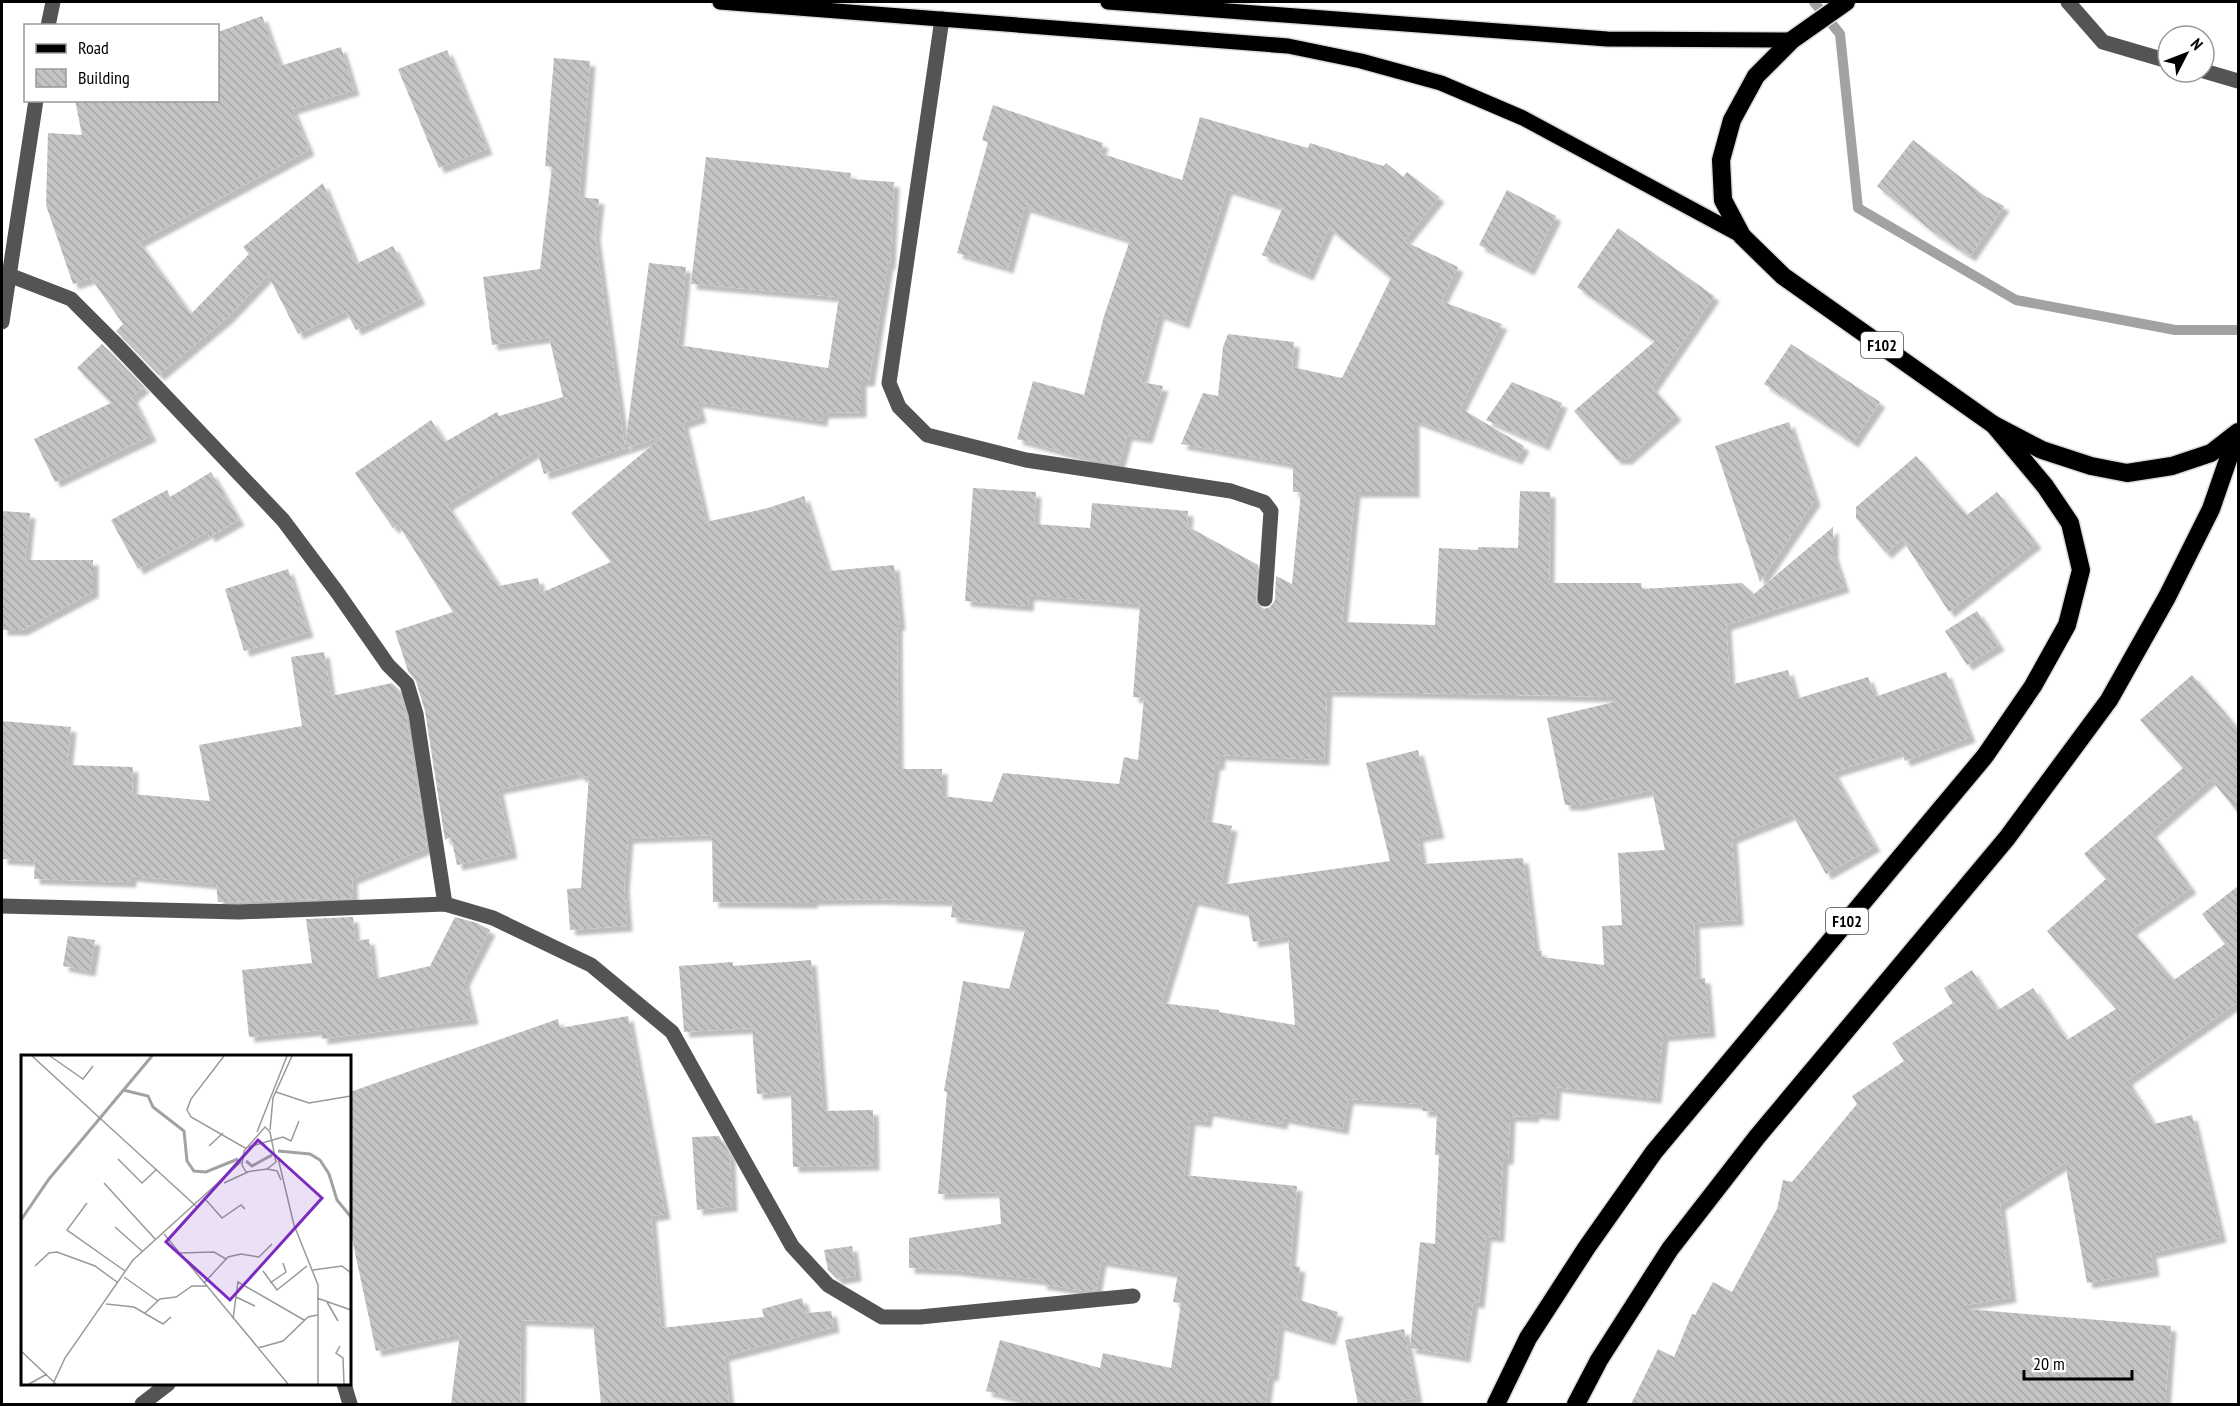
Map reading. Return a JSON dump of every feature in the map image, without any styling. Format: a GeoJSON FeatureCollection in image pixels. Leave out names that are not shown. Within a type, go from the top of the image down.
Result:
{"type":"FeatureCollection","features":[{"type":"Feature","properties":{"kind":"highway","name":"F102"},"geometry":{"type":"LineString","coordinates":[[1846,2],[1792,40],[1756,76],[1732,120],[1721,160],[1723,200],[1742,236],[1783,276],[1994,425],[2042,450],[2091,466],[2127,473],[2172,466],[2211,453],[2238,433]]}},
{"type":"Feature","properties":{"kind":"highway","name":"F102"},"geometry":{"type":"LineString","coordinates":[[1496,1404],[1528,1338],[1587,1247],[1654,1152],[1985,756],[2033,686],[2067,625],[2081,570],[2070,524],[2045,486],[1994,425]]}},
{"type":"Feature","properties":{"kind":"highway","name":"F102"},"geometry":{"type":"LineString","coordinates":[[1576,1404],[1599,1360],[1670,1249],[1757,1137],[2007,838],[2109,700],[2167,597],[2211,509],[2238,433]]}},
{"type":"Feature","properties":{"kind":"main road"},"geometry":{"type":"LineString","coordinates":[[720,2],[805,5],[942,19],[1288,46],[1361,61],[1441,83],[1523,118],[1742,236]]}},
{"type":"Feature","properties":{"kind":"main road"},"geometry":{"type":"LineString","coordinates":[[1108,2],[1607,39],[1792,40]]}},
{"type":"Feature","properties":{"kind":"street"},"geometry":{"type":"LineString","coordinates":[[48,24],[53,2]]}},
{"type":"Feature","properties":{"kind":"street"},"geometry":{"type":"LineString","coordinates":[[2068,2],[2103,42],[2156,57]]}},
{"type":"Feature","properties":{"kind":"street"},"geometry":{"type":"LineString","coordinates":[[942,19],[889,383],[899,407],[927,435],[1026,460],[1231,491],[1263,502],[1271,511],[1265,599]]}},
{"type":"Feature","properties":{"kind":"street"},"geometry":{"type":"LineString","coordinates":[[2216,75],[2238,81]]}},
{"type":"Feature","properties":{"kind":"street"},"geometry":{"type":"LineString","coordinates":[[2,322],[36,102]]}},
{"type":"Feature","properties":{"kind":"street"},"geometry":{"type":"LineString","coordinates":[[9,276],[71,299],[113,341],[283,520],[338,592],[387,665],[407,684],[416,714],[445,904]]}},
{"type":"Feature","properties":{"kind":"street"},"geometry":{"type":"LineString","coordinates":[[2,906],[239,912],[445,904],[493,918],[591,965],[672,1032],[792,1246],[828,1285],[882,1317],[920,1317],[1133,1296]]}},
{"type":"Feature","properties":{"kind":"street"},"geometry":{"type":"LineString","coordinates":[[142,1404],[166,1385]]}},
{"type":"Feature","properties":{"kind":"street"},"geometry":{"type":"LineString","coordinates":[[345,1385],[350,1404]]}},
{"type":"Feature","properties":{"kind":"building"},"geometry":{"type":"Polygon","coordinates":[[[262,16],[280,66],[341,47],[354,90],[292,109],[309,150],[139,242],[191,314],[249,254],[243,247],[323,183],[356,264],[393,246],[420,299],[356,330],[346,311],[298,334],[268,275],[228,317],[159,375],[116,331],[123,324],[91,278],[73,284],[46,205],[48,133],[82,135],[75,102],[219,102],[219,32],[262,16]]]}},
{"type":"Feature","properties":{"kind":"building"},"geometry":{"type":"Polygon","coordinates":[[[447,50],[487,149],[439,168],[398,69],[447,50]]]}},
{"type":"Feature","properties":{"kind":"building"},"geometry":{"type":"Polygon","coordinates":[[[554,58],[590,61],[579,197],[599,199],[595,235],[625,447],[649,263],[686,267],[678,345],[828,368],[839,297],[691,284],[706,157],[851,173],[850,179],[894,182],[890,264],[888,264],[869,381],[861,381],[861,412],[823,413],[822,421],[697,402],[701,417],[683,423],[706,522],[768,508],[804,496],[828,571],[894,565],[900,625],[897,625],[898,769],[942,769],[942,796],[992,802],[1003,773],[1119,784],[1124,757],[1138,760],[1144,698],[1133,697],[1140,604],[1029,595],[1028,606],[965,601],[973,488],[1036,492],[1034,524],[1090,528],[1092,503],[1188,511],[1187,526],[1258,565],[1256,603],[1264,609],[1270,607],[1275,600],[1276,576],[1292,584],[1301,492],[1293,492],[1293,464],[1181,444],[1203,393],[1218,396],[1223,347],[1228,334],[1294,342],[1292,367],[1342,378],[1391,278],[1329,228],[1308,275],[1262,255],[1283,207],[1227,189],[1184,323],[1159,314],[1141,382],[1163,386],[1147,438],[1127,435],[1119,464],[1093,460],[1017,439],[1033,381],[1084,395],[1104,316],[1130,240],[1025,207],[1008,268],[957,253],[988,142],[982,140],[993,105],[1103,143],[1100,153],[1182,180],[1200,117],[1308,148],[1310,143],[1383,166],[1386,163],[1403,177],[1407,172],[1439,197],[1404,241],[1458,267],[1441,301],[1502,324],[1460,408],[1524,446],[1517,459],[1414,420],[1414,492],[1355,492],[1342,622],[1435,625],[1439,548],[1478,550],[1478,547],[1518,548],[1520,491],[1550,492],[1549,583],[1641,583],[1642,589],[1742,583],[1754,594],[1833,527],[1833,554],[1844,587],[1726,625],[1730,685],[1788,670],[1796,699],[1868,677],[1875,697],[1946,672],[1970,737],[1905,761],[1901,751],[1833,772],[1875,846],[1826,874],[1792,814],[1732,838],[1738,920],[1694,923],[1696,979],[1705,978],[1710,1032],[1663,1036],[1656,1098],[1556,1087],[1554,1115],[1534,1113],[1534,1117],[1510,1116],[1508,1159],[1503,1159],[1499,1237],[1486,1236],[1479,1303],[1473,1302],[1465,1357],[1410,1348],[1420,1242],[1435,1244],[1439,1155],[1435,1155],[1437,1112],[1422,1111],[1423,1104],[1348,1099],[1343,1129],[1283,1118],[1282,1124],[1208,1111],[1206,1122],[1190,1120],[1184,1175],[1297,1186],[1290,1265],[1300,1267],[1296,1299],[1338,1312],[1330,1340],[1279,1325],[1273,1376],[1269,1375],[1265,1404],[1036,1404],[986,1391],[1000,1340],[1100,1368],[1103,1353],[1171,1368],[1181,1303],[1173,1302],[1178,1273],[1101,1261],[1096,1290],[1085,1291],[1041,1284],[1042,1280],[952,1270],[909,1268],[909,1238],[1001,1224],[999,1192],[938,1194],[947,1092],[944,1091],[963,981],[1009,989],[1026,927],[951,917],[953,901],[879,899],[812,900],[812,903],[713,902],[712,835],[628,838],[624,886],[627,926],[570,930],[567,889],[581,888],[589,776],[580,777],[579,773],[498,789],[512,853],[457,865],[451,837],[445,840],[425,711],[416,681],[408,671],[395,631],[453,612],[398,524],[393,528],[355,473],[431,420],[445,442],[497,412],[499,416],[563,397],[549,337],[492,345],[483,277],[540,269],[552,167],[545,166],[554,58]],[[663,436],[544,474],[537,451],[447,505],[499,586],[538,578],[541,593],[611,562],[571,513],[663,436]],[[1327,691],[1324,760],[1220,755],[1219,765],[1215,764],[1206,821],[1232,826],[1221,885],[1390,861],[1366,763],[1418,750],[1439,833],[1418,837],[1422,864],[1523,858],[1535,950],[1542,951],[1541,957],[1604,965],[1602,926],[1622,925],[1618,853],[1665,850],[1652,790],[1578,805],[1565,805],[1547,718],[1614,702],[1614,697],[1327,691]],[[1193,900],[1161,1003],[1219,1010],[1219,1012],[1295,1025],[1288,936],[1253,942],[1248,912],[1193,900]]]}},
{"type":"Feature","properties":{"kind":"building"},"geometry":{"type":"Polygon","coordinates":[[[1913,140],[1983,195],[2004,206],[1970,256],[1932,231],[1877,186],[1913,140]]]}},
{"type":"Feature","properties":{"kind":"building"},"geometry":{"type":"Polygon","coordinates":[[[1507,190],[1556,216],[1529,270],[1479,245],[1507,190]]]}},
{"type":"Feature","properties":{"kind":"building"},"geometry":{"type":"Polygon","coordinates":[[[1618,228],[1714,296],[1652,387],[1676,415],[1627,459],[1616,459],[1574,411],[1655,341],[1577,287],[1618,228]]]}},
{"type":"Feature","properties":{"kind":"building"},"geometry":{"type":"Polygon","coordinates":[[[102,344],[144,387],[132,397],[151,436],[55,482],[34,439],[111,403],[77,368],[102,344]]]}},
{"type":"Feature","properties":{"kind":"building"},"geometry":{"type":"Polygon","coordinates":[[[1791,344],[1880,402],[1853,442],[1764,384],[1791,344]]]}},
{"type":"Feature","properties":{"kind":"building"},"geometry":{"type":"Polygon","coordinates":[[[1512,382],[1562,403],[1544,445],[1486,420],[1512,382]]]}},
{"type":"Feature","properties":{"kind":"building"},"geometry":{"type":"Polygon","coordinates":[[[1789,422],[1815,500],[1760,582],[1715,446],[1789,422]]]}},
{"type":"Feature","properties":{"kind":"building"},"geometry":{"type":"Polygon","coordinates":[[[1916,456],[1967,515],[1997,492],[2036,543],[1949,612],[1902,539],[1886,553],[1856,518],[1856,507],[1916,456]]]}},
{"type":"Feature","properties":{"kind":"building"},"geometry":{"type":"Polygon","coordinates":[[[211,472],[239,520],[209,537],[208,532],[138,569],[111,520],[167,490],[170,497],[211,472]]]}},
{"type":"Feature","properties":{"kind":"building"},"geometry":{"type":"Polygon","coordinates":[[[2,511],[30,513],[25,560],[93,560],[93,592],[22,630],[2,630],[2,511]]]}},
{"type":"Feature","properties":{"kind":"building"},"geometry":{"type":"Polygon","coordinates":[[[288,569],[308,632],[244,651],[225,589],[288,569]]]}},
{"type":"Feature","properties":{"kind":"building"},"geometry":{"type":"Polygon","coordinates":[[[1977,611],[1999,645],[1967,665],[1945,631],[1977,611]]]}},
{"type":"Feature","properties":{"kind":"building"},"geometry":{"type":"Polygon","coordinates":[[[324,652],[331,696],[392,683],[398,689],[406,716],[427,848],[352,879],[353,898],[218,902],[216,884],[131,876],[131,882],[34,879],[35,861],[2,859],[2,721],[71,727],[67,765],[133,767],[132,794],[210,801],[199,745],[302,726],[291,657],[324,652]]]}},
{"type":"Feature","properties":{"kind":"building"},"geometry":{"type":"Polygon","coordinates":[[[2192,675],[2238,728],[2238,813],[2211,779],[2151,832],[2191,888],[2131,930],[2174,980],[2225,944],[2202,914],[2238,886],[2238,1002],[2127,1080],[2154,1124],[2192,1115],[2221,1237],[2151,1253],[2154,1271],[2087,1283],[2065,1163],[2000,1205],[2011,1297],[1966,1305],[1966,1309],[2171,1326],[2165,1404],[1631,1404],[1658,1349],[1674,1357],[1692,1314],[1695,1315],[1713,1282],[1732,1292],[1777,1209],[1783,1180],[1792,1182],[1857,1104],[1852,1096],[1904,1061],[1892,1043],[1953,1003],[1944,988],[1972,970],[1998,1010],[2033,988],[2067,1040],[2116,1009],[2047,931],[2106,879],[2084,854],[2183,768],[2140,720],[2192,675]]]}},
{"type":"Feature","properties":{"kind":"building"},"geometry":{"type":"Polygon","coordinates":[[[353,917],[355,941],[369,939],[374,979],[430,966],[455,917],[477,923],[490,930],[464,981],[473,1019],[322,1039],[321,1030],[249,1037],[242,970],[312,963],[306,919],[353,917]]]}},
{"type":"Feature","properties":{"kind":"building"},"geometry":{"type":"Polygon","coordinates":[[[68,936],[95,940],[90,971],[63,966],[68,936]]]}},
{"type":"Feature","properties":{"kind":"building"},"geometry":{"type":"Polygon","coordinates":[[[811,960],[823,1111],[873,1110],[874,1165],[793,1167],[791,1091],[757,1094],[752,1028],[684,1032],[679,966],[733,962],[733,966],[811,960]]]}},
{"type":"Feature","properties":{"kind":"building"},"geometry":{"type":"Polygon","coordinates":[[[628,1016],[665,1214],[651,1216],[661,1328],[764,1317],[762,1309],[802,1298],[806,1313],[831,1311],[834,1327],[724,1356],[729,1404],[601,1404],[593,1323],[521,1320],[520,1404],[451,1404],[460,1334],[376,1351],[351,1234],[351,1092],[558,1019],[560,1028],[628,1016]]]}},
{"type":"Feature","properties":{"kind":"building"},"geometry":{"type":"Polygon","coordinates":[[[719,1136],[730,1155],[732,1206],[697,1210],[692,1137],[719,1136]]]}},
{"type":"Feature","properties":{"kind":"building"},"geometry":{"type":"Polygon","coordinates":[[[852,1246],[856,1276],[838,1279],[828,1270],[824,1250],[852,1246]]]}},
{"type":"Feature","properties":{"kind":"building"},"geometry":{"type":"Polygon","coordinates":[[[1404,1329],[1417,1398],[1382,1404],[1358,1404],[1345,1340],[1404,1329]]]}},
{"type":"Feature","properties":{"kind":"waterway"},"geometry":{"type":"LineString","coordinates":[[1814,2],[1840,34],[1858,208],[2016,300],[2175,330],[2238,330]]}}]}
